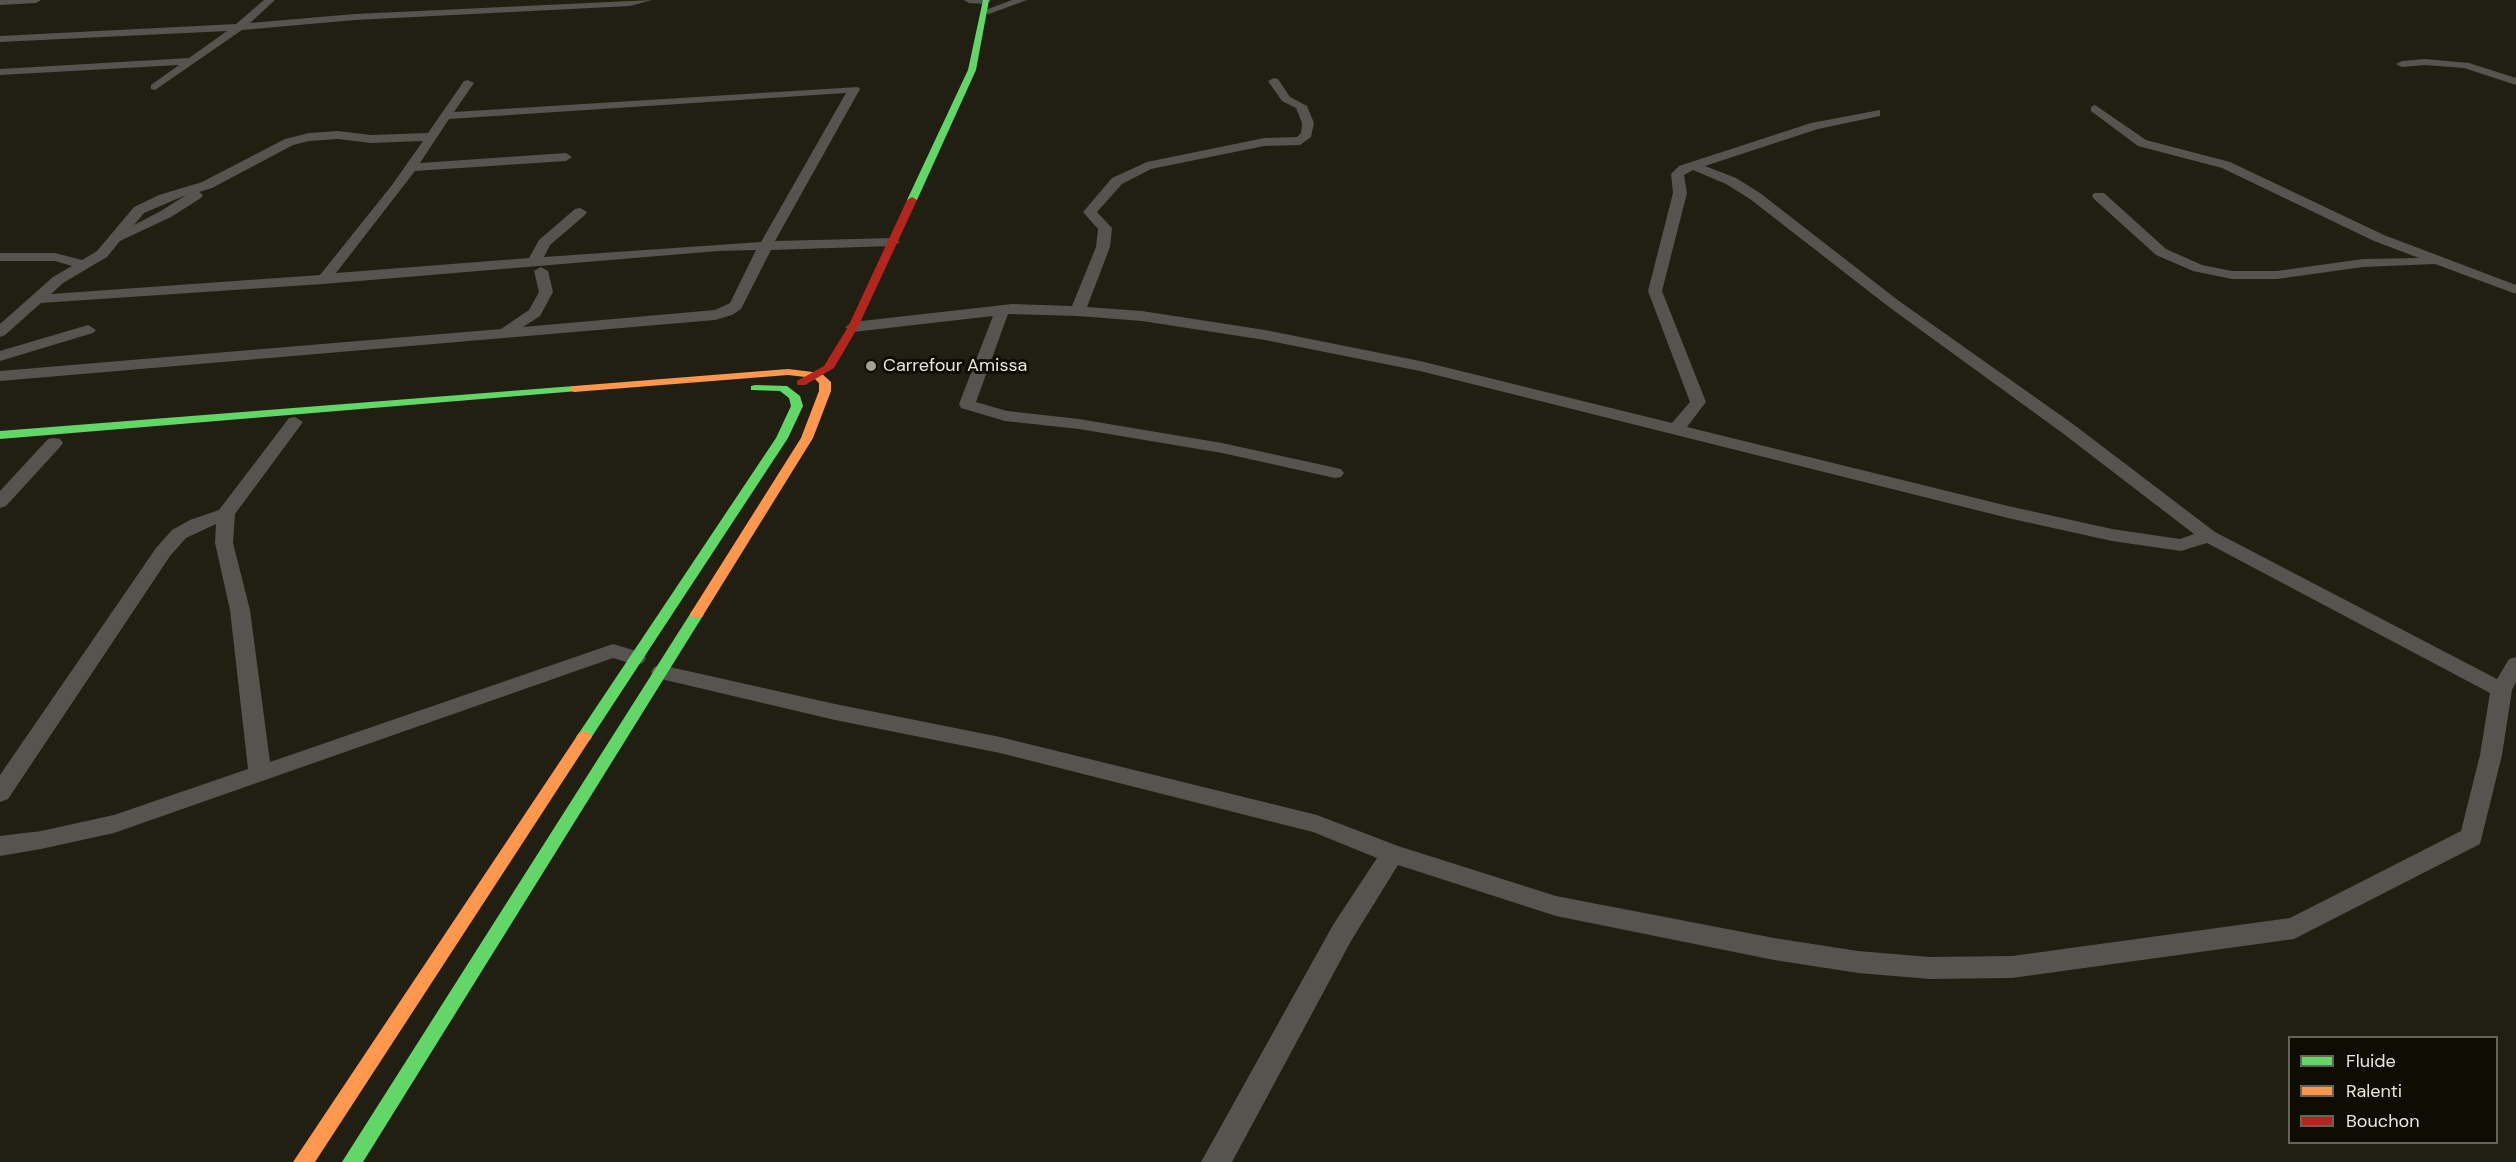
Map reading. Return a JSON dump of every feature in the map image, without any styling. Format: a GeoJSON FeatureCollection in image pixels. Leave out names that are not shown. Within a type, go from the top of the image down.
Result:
{"type":"FeatureCollection","features":[{"type":"Feature","properties":{"kind":"street"},"geometry":{"type":"LineString","coordinates":[[0,2],[36,0]]}},
{"type":"Feature","properties":{"kind":"street"},"geometry":{"type":"LineString","coordinates":[[155,87],[239,27],[270,0]]}},
{"type":"Feature","properties":{"kind":"street"},"geometry":{"type":"LineString","coordinates":[[0,39],[239,27],[355,17],[630,3],[646,0]]}},
{"type":"Feature","properties":{"kind":"street"},"geometry":{"type":"LineString","coordinates":[[969,0],[986,5],[1022,0]]}},
{"type":"Feature","properties":{"kind":"street"},"geometry":{"type":"LineString","coordinates":[[0,448],[488,406],[768,387],[788,390],[828,368],[853,327],[972,70],[986,5]]}},
{"type":"Feature","properties":{"kind":"street"},"geometry":{"type":"LineString","coordinates":[[0,72],[188,62]]}},
{"type":"Feature","properties":{"kind":"street"},"geometry":{"type":"LineString","coordinates":[[2402,64],[2425,62],[2465,65],[2516,82]]}},
{"type":"Feature","properties":{"kind":"street"},"geometry":{"type":"LineString","coordinates":[[1078,310],[1103,247],[1104,228],[1090,212],[1117,181],[1147,166],[1264,142],[1300,141],[1307,134],[1308,123],[1300,106],[1286,99],[1274,81]]}},
{"type":"Feature","properties":{"kind":"street"},"geometry":{"type":"LineString","coordinates":[[323,280],[397,188],[468,83]]}},
{"type":"Feature","properties":{"kind":"street"},"geometry":{"type":"LineString","coordinates":[[0,376],[499,334],[727,312],[736,306],[766,245],[854,89],[446,116]]}},
{"type":"Feature","properties":{"kind":"street"},"geometry":{"type":"LineString","coordinates":[[2095,110],[2142,143],[2226,165],[2370,234],[2516,290]]}},
{"type":"Feature","properties":{"kind":"street"},"geometry":{"type":"LineString","coordinates":[[1676,430],[1698,402],[1655,291],[1678,205],[1680,194],[1677,174],[1694,166],[1815,126],[1876,113]]}},
{"type":"Feature","properties":{"kind":"street"},"geometry":{"type":"LineString","coordinates":[[0,332],[81,264],[102,254],[114,240],[166,214],[194,197],[207,185],[289,142],[309,137],[338,135],[371,139],[431,137]]}},
{"type":"Feature","properties":{"kind":"street"},"geometry":{"type":"LineString","coordinates":[[411,166],[566,157]]}},
{"type":"Feature","properties":{"kind":"street"},"geometry":{"type":"LineString","coordinates":[[1694,166],[1731,181],[1755,196],[1894,304],[2076,434],[2208,536],[2501,690]]}},
{"type":"Feature","properties":{"kind":"street"},"geometry":{"type":"LineString","coordinates":[[2099,196],[2161,252],[2198,268],[2232,275],[2277,275],[2364,263],[2447,262]]}},
{"type":"Feature","properties":{"kind":"street"},"geometry":{"type":"LineString","coordinates":[[499,334],[523,323],[535,313],[546,292],[537,267],[544,243],[580,212]]}},
{"type":"Feature","properties":{"kind":"street"},"geometry":{"type":"LineString","coordinates":[[37,299],[537,267],[718,247],[893,242]]}},
{"type":"Feature","properties":{"kind":"street"},"geometry":{"type":"LineString","coordinates":[[0,257],[55,257],[81,264]]}},
{"type":"Feature","properties":{"kind":"street"},"geometry":{"type":"LineString","coordinates":[[853,327],[1002,310],[1078,310],[1142,316],[1299,341],[1420,366],[2008,512],[2112,535],[2181,544],[2208,536]]}},
{"type":"Feature","properties":{"kind":"street"},"geometry":{"type":"LineString","coordinates":[[1002,310],[967,404],[1005,416],[1079,424],[1211,446],[1335,473]]}},
{"type":"Feature","properties":{"kind":"street"},"geometry":{"type":"LineString","coordinates":[[0,356],[88,330]]}},
{"type":"Feature","properties":{"kind":"street"},"geometry":{"type":"LineString","coordinates":[[0,435],[788,372],[817,375],[825,382],[825,391],[807,438],[352,1162]]}},
{"type":"Feature","properties":{"kind":"street"},"geometry":{"type":"LineString","coordinates":[[303,1162],[782,438],[797,406],[794,396],[788,390]]}},
{"type":"Feature","properties":{"kind":"street"},"geometry":{"type":"LineString","coordinates":[[260,773],[240,610],[224,543],[226,514],[295,422]]}},
{"type":"Feature","properties":{"kind":"street"},"geometry":{"type":"LineString","coordinates":[[0,502],[54,443]]}},
{"type":"Feature","properties":{"kind":"street"},"geometry":{"type":"LineString","coordinates":[[0,793],[163,552],[179,534],[197,524],[226,514]]}},
{"type":"Feature","properties":{"kind":"street"},"geometry":{"type":"LineString","coordinates":[[0,846],[41,840],[114,824],[613,651],[636,658]]}},
{"type":"Feature","properties":{"kind":"street"},"geometry":{"type":"LineString","coordinates":[[661,672],[835,712],[1000,746],[1306,821],[1392,854],[1556,906],[1785,950],[1858,962],[1930,968],[2012,967],[2294,928],[2472,837],[2491,755],[2501,690],[2516,664]]}},
{"type":"Feature","properties":{"kind":"street"},"geometry":{"type":"LineString","coordinates":[[1216,1162],[1342,933],[1392,854]]}},
{"type":"Feature","properties":{"kind":"traffic: fast"},"geometry":{"type":"LineString","coordinates":[[912,200],[972,70],[986,0]]}},
{"type":"Feature","properties":{"kind":"traffic: fast"},"geometry":{"type":"LineString","coordinates":[[584,737],[782,438],[797,406],[794,396],[783,388],[755,388]]}},
{"type":"Feature","properties":{"kind":"traffic: fast"},"geometry":{"type":"LineString","coordinates":[[0,435],[574,389]]}},
{"type":"Feature","properties":{"kind":"traffic: fast"},"geometry":{"type":"LineString","coordinates":[[352,1162],[697,614]]}},
{"type":"Feature","properties":{"kind":"traffic: slow"},"geometry":{"type":"LineString","coordinates":[[574,389],[788,372],[817,375],[825,382],[825,391],[807,438],[697,614]]}},
{"type":"Feature","properties":{"kind":"traffic: slow"},"geometry":{"type":"LineString","coordinates":[[303,1162],[584,737]]}},
{"type":"Feature","properties":{"kind":"traffic: jam"},"geometry":{"type":"LineString","coordinates":[[801,383],[828,368],[853,327],[912,200]]}},
{"type":"Feature","properties":{"kind":"place","name":"Carrefour Amissa"},"geometry":{"type":"Point","coordinates":[871,366]}}]}
